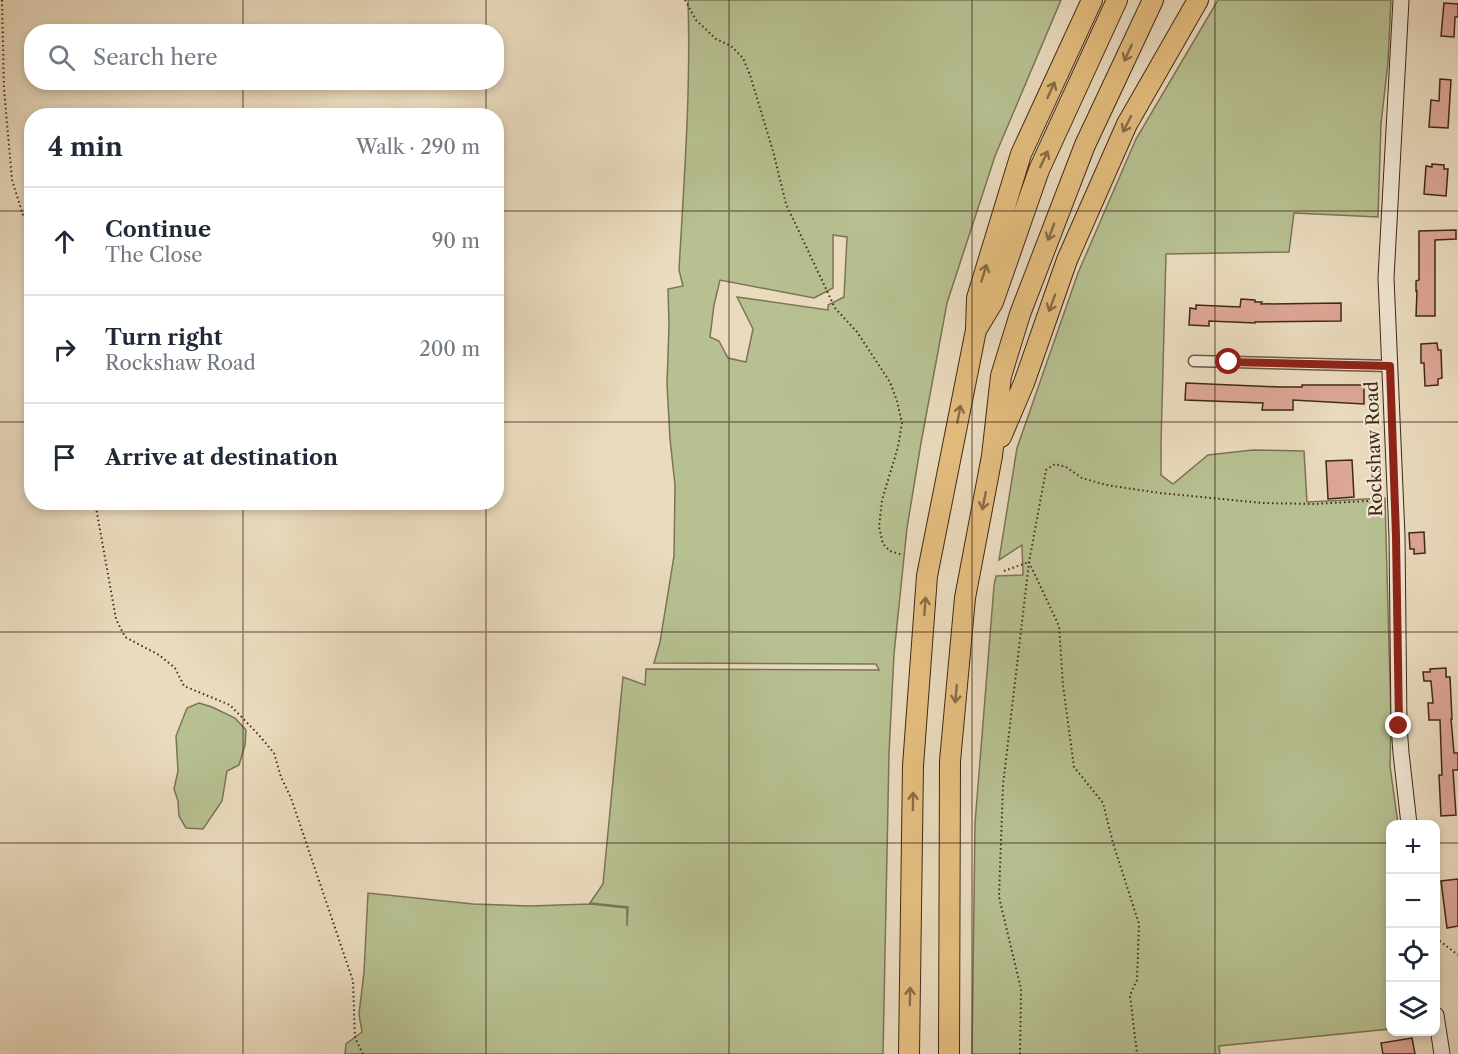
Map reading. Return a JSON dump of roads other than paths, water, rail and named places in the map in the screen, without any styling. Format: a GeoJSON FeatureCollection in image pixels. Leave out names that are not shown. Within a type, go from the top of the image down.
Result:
{"type":"FeatureCollection","features":[{"type":"Feature","properties":{"kind":"highway"},"geometry":{"type":"LineString","coordinates":[[909,1054],[914,766],[927,576],[976,330],[976,298],[1021,154],[1092,0]]}},
{"type":"Feature","properties":{"kind":"highway"},"geometry":{"type":"LineString","coordinates":[[976,330],[993,302],[1039,170],[1117,0]]}},
{"type":"Feature","properties":{"kind":"highway"},"geometry":{"type":"LineString","coordinates":[[949,1054],[950,761],[965,598],[992,456],[1001,376],[1020,314],[1085,145],[1153,0]]}},
{"type":"Feature","properties":{"kind":"highway"},"geometry":{"type":"LineString","coordinates":[[992,456],[1024,383],[1067,260],[1127,124],[1198,0]]}},
{"type":"Feature","properties":{"kind":"street","name":"Rockshaw Road"},"geometry":{"type":"LineString","coordinates":[[1401,0],[1386,278],[1395,500],[1399,726],[1408,820]]}},
{"type":"Feature","properties":{"kind":"street"},"geometry":{"type":"LineString","coordinates":[[1194,361],[1390,366]]}},
{"type":"Feature","properties":{"kind":"street"},"geometry":{"type":"LineString","coordinates":[[1439,1036],[1442,1054]]}}]}
